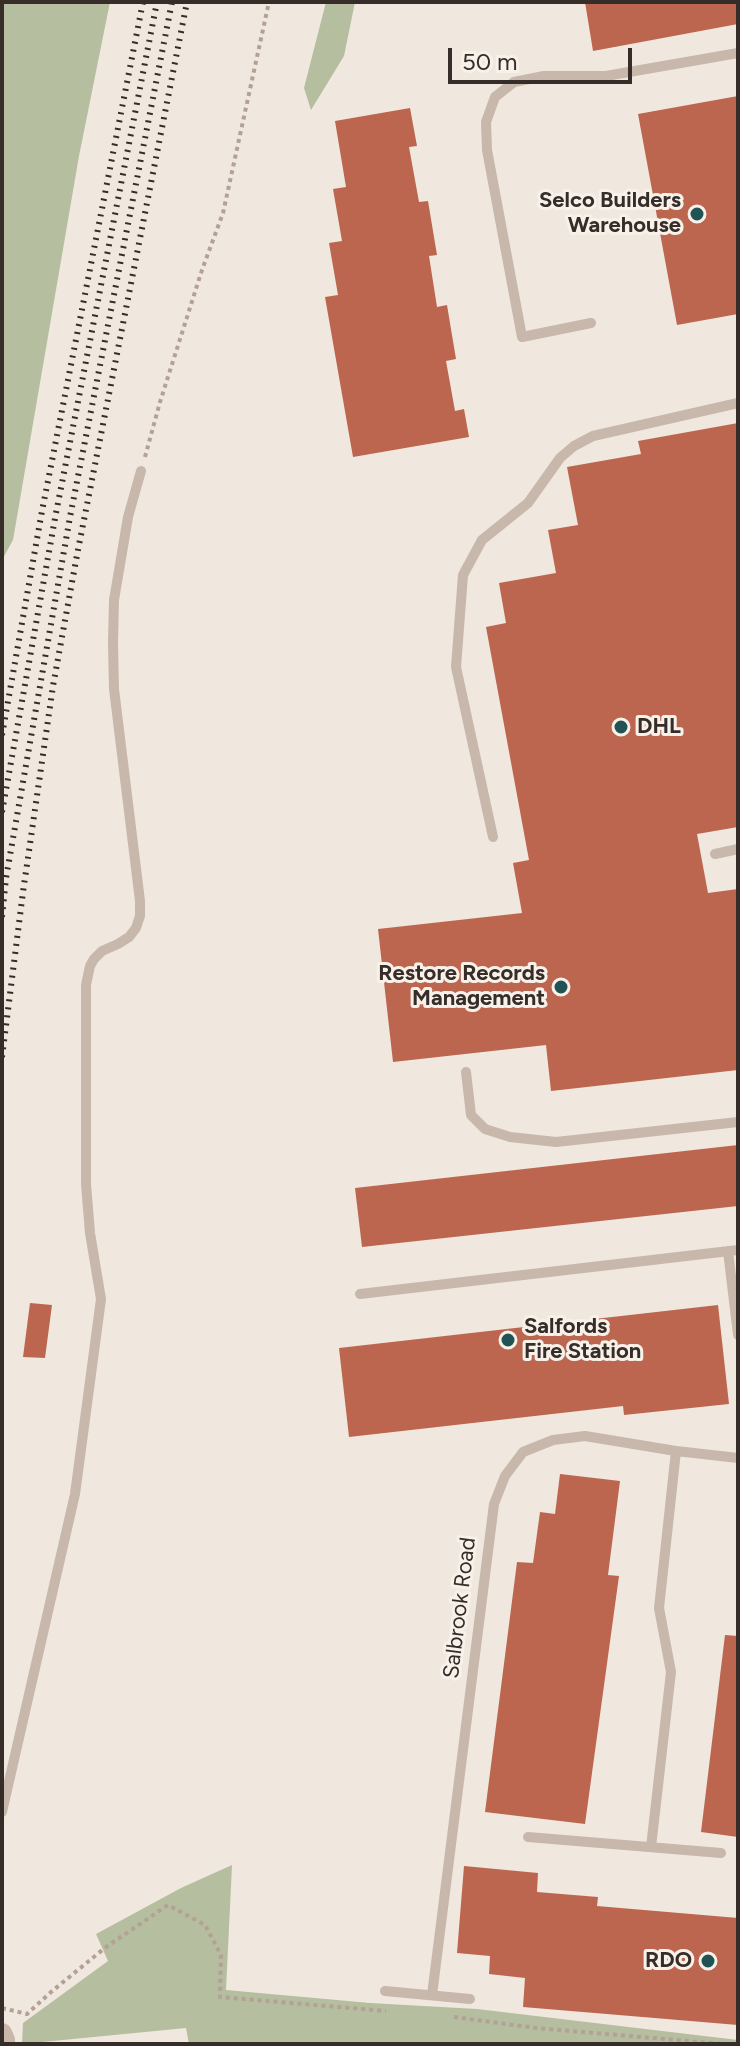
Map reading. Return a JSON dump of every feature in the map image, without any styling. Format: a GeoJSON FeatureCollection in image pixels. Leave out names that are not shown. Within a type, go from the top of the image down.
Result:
{"type":"FeatureCollection","features":[{"type":"Feature","properties":{"kind":"street"},"geometry":{"type":"LineString","coordinates":[[2,2033],[5,2044]]}},
{"type":"Feature","properties":{"kind":"lane"},"geometry":{"type":"LineString","coordinates":[[591,323],[522,337],[487,150],[486,122],[495,97],[514,82],[544,76],[606,76],[738,53]]}},
{"type":"Feature","properties":{"kind":"lane"},"geometry":{"type":"LineString","coordinates":[[493,837],[456,667],[463,575],[482,540],[528,503],[560,458],[574,446],[593,436],[738,403]]}},
{"type":"Feature","properties":{"kind":"lane"},"geometry":{"type":"LineString","coordinates":[[2,1812],[75,1494],[101,1299],[86,1184],[86,985],[94,959],[102,951],[129,937],[140,916],[114,689],[113,643],[114,600],[128,517],[141,471]]}},
{"type":"Feature","properties":{"kind":"lane"},"geometry":{"type":"LineString","coordinates":[[715,854],[738,849]]}},
{"type":"Feature","properties":{"kind":"lane"},"geometry":{"type":"LineString","coordinates":[[466,1072],[471,1115],[485,1129],[510,1137],[556,1142],[738,1122]]}},
{"type":"Feature","properties":{"kind":"lane"},"geometry":{"type":"LineString","coordinates":[[360,1294],[733,1251],[738,1335]]}},
{"type":"Feature","properties":{"kind":"lane","name":"Salbrook Road"},"geometry":{"type":"LineString","coordinates":[[432,1995],[494,1504],[505,1476],[523,1452],[553,1440],[585,1436],[738,1458]]}},
{"type":"Feature","properties":{"kind":"lane"},"geometry":{"type":"LineString","coordinates":[[651,1847],[671,1672],[659,1608],[676,1451]]}},
{"type":"Feature","properties":{"kind":"lane"},"geometry":{"type":"LineString","coordinates":[[528,1837],[721,1853]]}},
{"type":"Feature","properties":{"kind":"lane"},"geometry":{"type":"LineString","coordinates":[[385,1991],[470,1999]]}},
{"type":"Feature","properties":{"kind":"path"},"geometry":{"type":"LineString","coordinates":[[141,471],[202,270],[223,213],[269,2]]}},
{"type":"Feature","properties":{"kind":"path"},"geometry":{"type":"LineString","coordinates":[[2,2008],[27,2014],[106,1947],[168,1905],[205,1925],[221,1955],[220,1997],[397,2012]]}},
{"type":"Feature","properties":{"kind":"path"},"geometry":{"type":"LineString","coordinates":[[454,2017],[536,2028],[723,2044]]}},
{"type":"Feature","properties":{"kind":"green space"},"geometry":{"type":"Polygon","coordinates":[[[2,2],[110,2],[79,156],[13,540],[2,560],[2,2]]]}},
{"type":"Feature","properties":{"kind":"green space"},"geometry":{"type":"Polygon","coordinates":[[[326,2],[355,2],[344,56],[311,110],[304,88],[326,2]]]}},
{"type":"Feature","properties":{"kind":"green space"},"geometry":{"type":"Polygon","coordinates":[[[232,1865],[226,1990],[477,2009],[738,2040],[738,2044],[189,2044],[186,2028],[22,2044],[23,2023],[108,1961],[96,1934],[181,1888],[232,1865]]]}},
{"type":"Feature","properties":{"kind":"building"},"geometry":{"type":"Polygon","coordinates":[[[585,2],[738,2],[738,24],[593,51],[585,2]]]}},
{"type":"Feature","properties":{"kind":"building","name":"Selco Builders Warehouse"},"geometry":{"type":"Polygon","coordinates":[[[738,96],[738,314],[677,325],[638,114],[738,96]]]}},
{"type":"Feature","properties":{"kind":"building"},"geometry":{"type":"Polygon","coordinates":[[[410,108],[417,146],[409,147],[419,202],[428,201],[437,255],[429,256],[437,307],[447,305],[456,359],[446,361],[455,411],[464,409],[469,437],[353,457],[325,297],[338,295],[329,243],[342,241],[333,189],[346,187],[335,121],[410,108]]]}},
{"type":"Feature","properties":{"kind":"building","name":"DHL"},"geometry":{"type":"Polygon","coordinates":[[[738,423],[738,827],[697,834],[708,893],[738,889],[738,1070],[551,1091],[546,1045],[393,1062],[378,929],[522,913],[513,863],[529,860],[486,627],[506,623],[499,583],[556,573],[548,530],[578,525],[567,467],[641,454],[638,441],[738,423]]]}},
{"type":"Feature","properties":{"kind":"building"},"geometry":{"type":"Polygon","coordinates":[[[738,1145],[738,1206],[362,1247],[355,1188],[738,1145]]]}},
{"type":"Feature","properties":{"kind":"building"},"geometry":{"type":"Polygon","coordinates":[[[30,1303],[52,1305],[45,1358],[23,1357],[30,1303]]]}},
{"type":"Feature","properties":{"kind":"building"},"geometry":{"type":"Polygon","coordinates":[[[718,1305],[729,1404],[624,1415],[623,1406],[349,1437],[339,1348],[718,1305]]]}},
{"type":"Feature","properties":{"kind":"building"},"geometry":{"type":"Polygon","coordinates":[[[560,1474],[620,1481],[608,1575],[619,1576],[585,1824],[485,1812],[517,1562],[533,1563],[540,1512],[555,1514],[560,1474]]]}},
{"type":"Feature","properties":{"kind":"building"},"geometry":{"type":"Polygon","coordinates":[[[725,1635],[738,1636],[738,1837],[701,1832],[725,1635]]]}},
{"type":"Feature","properties":{"kind":"building"},"geometry":{"type":"Polygon","coordinates":[[[464,1866],[538,1873],[537,1892],[598,1897],[597,1906],[738,1918],[738,2025],[523,2007],[525,1978],[489,1974],[490,1956],[457,1953],[464,1866]]]}},
{"type":"Feature","properties":{"kind":"railway"},"geometry":{"type":"LineString","coordinates":[[2,735],[42,511],[143,2]]}},
{"type":"Feature","properties":{"kind":"railway"},"geometry":{"type":"LineString","coordinates":[[2,812],[56,513],[157,2]]}},
{"type":"Feature","properties":{"kind":"railway"},"geometry":{"type":"LineString","coordinates":[[2,917],[6,878],[70,517],[172,2]]}},
{"type":"Feature","properties":{"kind":"railway"},"geometry":{"type":"LineString","coordinates":[[2,1057],[53,686],[187,2]]}},
{"type":"Feature","properties":{"kind":"place","name":"Selco Builders Warehouse"},"geometry":{"type":"Point","coordinates":[697,214]}},
{"type":"Feature","properties":{"kind":"place","name":"DHL"},"geometry":{"type":"Point","coordinates":[621,727]}},
{"type":"Feature","properties":{"kind":"place","name":"Restore Records Management"},"geometry":{"type":"Point","coordinates":[561,987]}},
{"type":"Feature","properties":{"kind":"place","name":"Salfords Fire Station"},"geometry":{"type":"Point","coordinates":[508,1340]}},
{"type":"Feature","properties":{"kind":"place","name":"RDO"},"geometry":{"type":"Point","coordinates":[708,1961]}}]}
